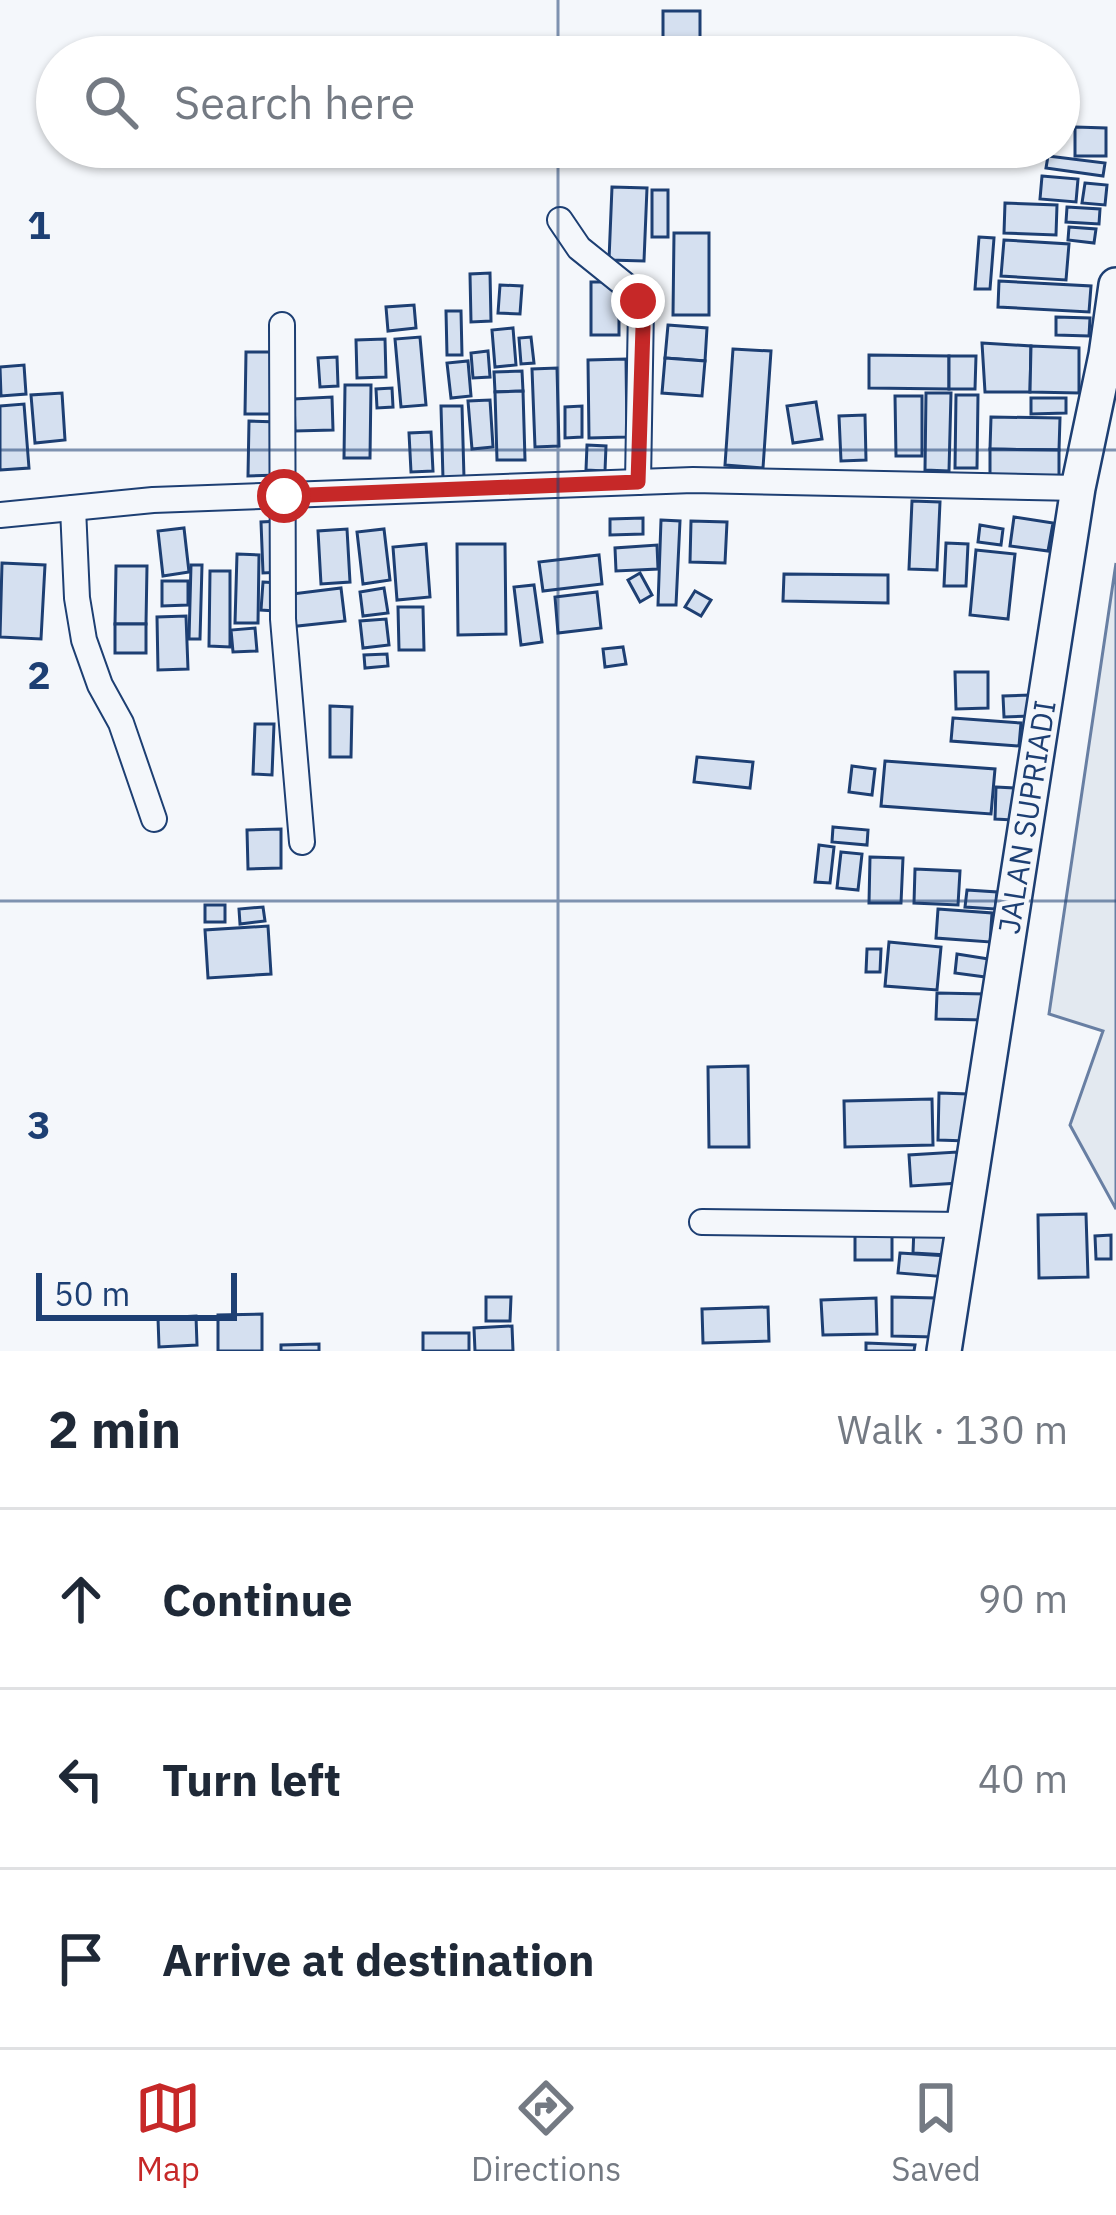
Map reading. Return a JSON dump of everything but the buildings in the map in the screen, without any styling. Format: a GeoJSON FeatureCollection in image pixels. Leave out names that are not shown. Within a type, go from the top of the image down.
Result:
{"type":"FeatureCollection","features":[{"type":"Feature","properties":{"kind":"main road","name":"JALAN SUPRIADI"},"geometry":{"type":"LineString","coordinates":[[944,1351],[1078,488],[1111,354],[1116,285]]}},
{"type":"Feature","properties":{"kind":"street"},"geometry":{"type":"LineString","coordinates":[[560,220],[593,263],[625,285],[640,306],[638,482]]}},
{"type":"Feature","properties":{"kind":"street"},"geometry":{"type":"LineString","coordinates":[[282,325],[283,619],[302,842]]}},
{"type":"Feature","properties":{"kind":"street"},"geometry":{"type":"LineString","coordinates":[[0,515],[153,500],[638,482],[1078,488]]}},
{"type":"Feature","properties":{"kind":"street"},"geometry":{"type":"LineString","coordinates":[[73,508],[84,640],[100,685],[121,722],[154,819]]}},
{"type":"Feature","properties":{"kind":"street"},"geometry":{"type":"LineString","coordinates":[[703,1222],[964,1226]]}},
{"type":"Feature","properties":{"kind":"shaded area"},"geometry":{"type":"Polygon","coordinates":[[[1116,563],[1116,1209],[1070,1125],[1103,1031],[1049,1014],[1116,563]]]}},
{"type":"Feature","properties":{"kind":"route"},"geometry":{"type":"LineString","coordinates":[[284,496],[638,482],[643,327],[638,301]]}}]}
